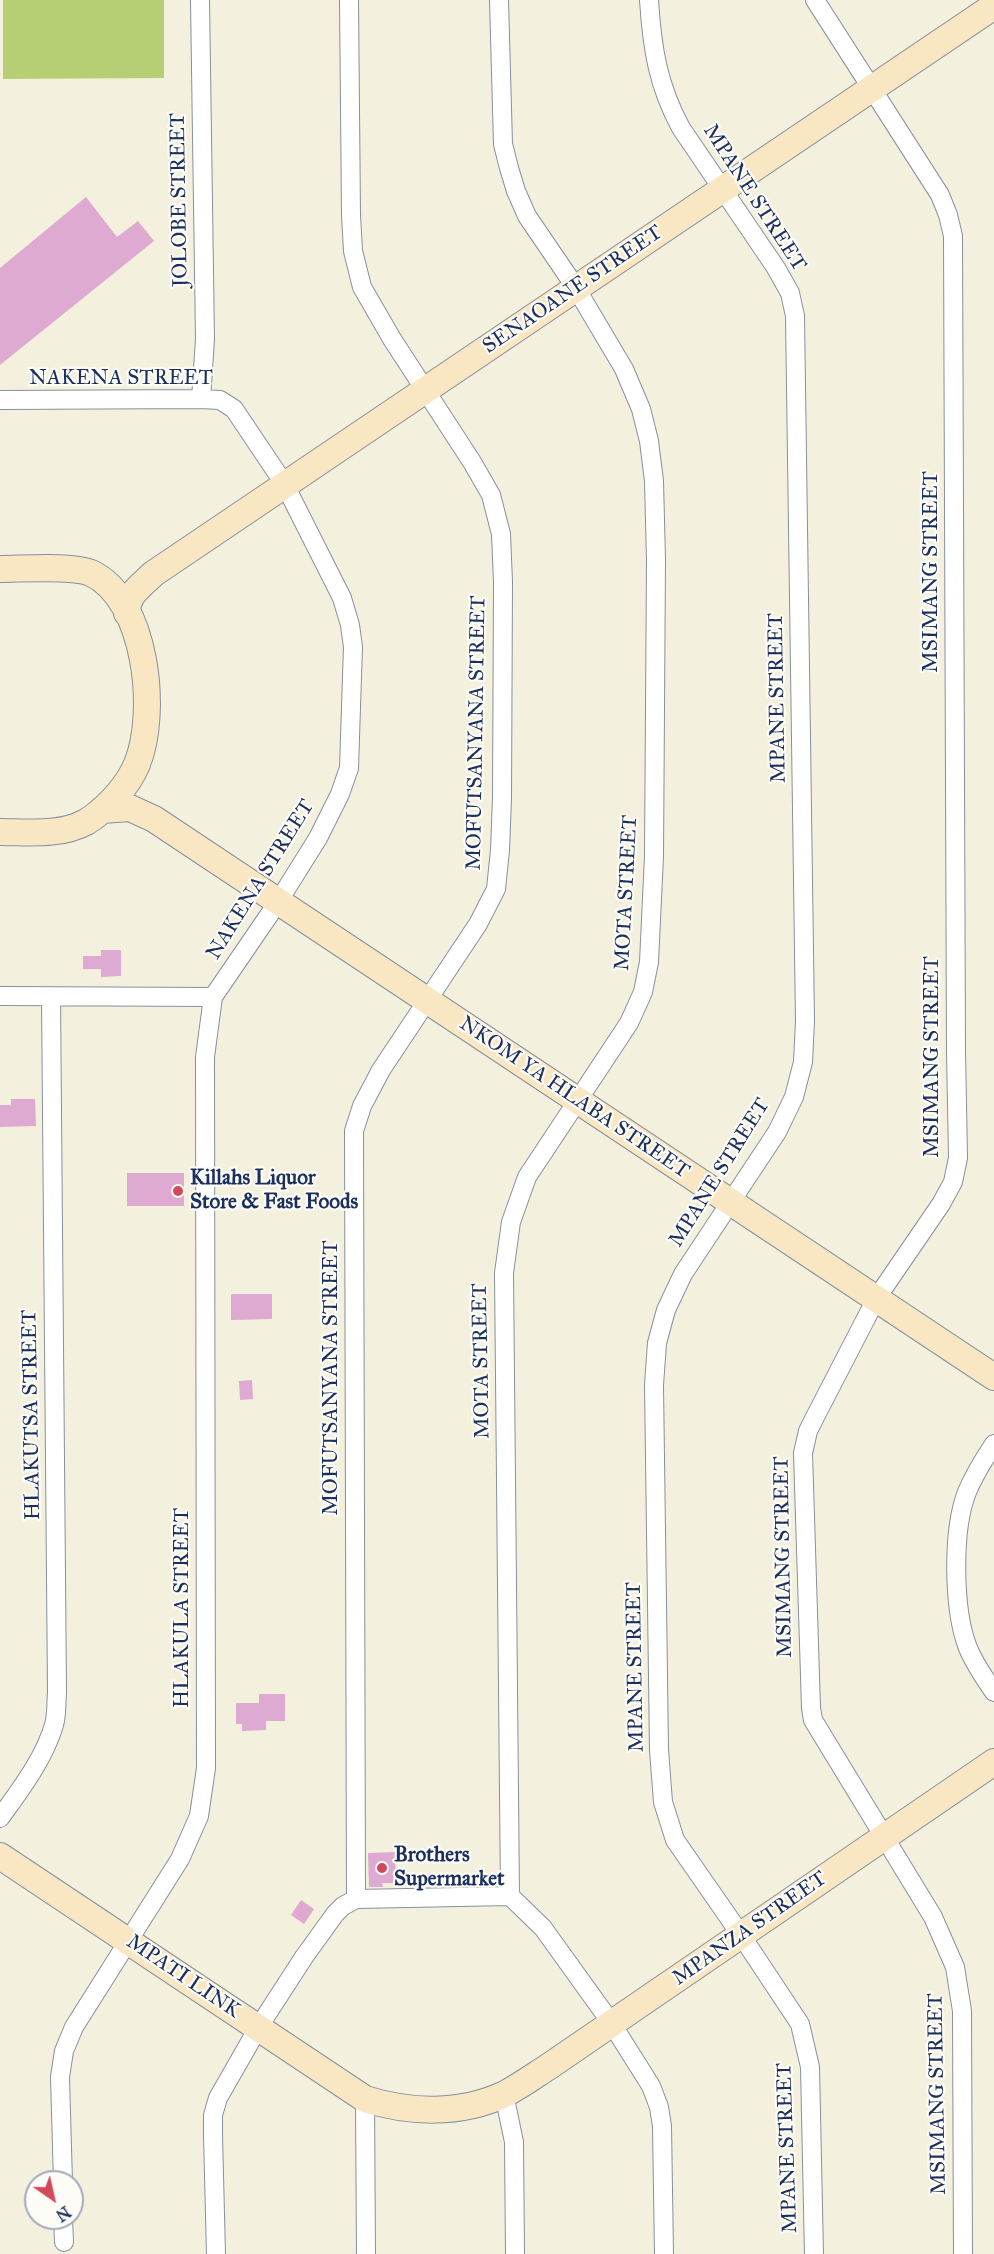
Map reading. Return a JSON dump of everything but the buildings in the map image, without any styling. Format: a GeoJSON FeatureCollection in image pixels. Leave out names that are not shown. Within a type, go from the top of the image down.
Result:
{"type":"FeatureCollection","features":[{"type":"Feature","properties":{"kind":"street","name":"JOLOBE STREET"},"geometry":{"type":"LineString","coordinates":[[200,0],[205,339],[201,399]]}},
{"type":"Feature","properties":{"kind":"street","name":"MOFUTSANYANA STREET"},"geometry":{"type":"LineString","coordinates":[[349,0],[353,251],[362,287],[392,339],[491,495],[501,534],[503,582],[502,798],[496,889],[478,924],[381,1070],[362,1106],[354,1131],[356,1899]]}},
{"type":"Feature","properties":{"kind":"street","name":"MOTA STREET"},"geometry":{"type":"LineString","coordinates":[[499,0],[503,144],[508,168],[527,216],[576,288],[624,369],[641,409],[650,441],[654,481],[656,560],[654,856],[649,963],[643,992],[629,1023],[527,1177],[511,1222],[504,1273],[510,1896]]}},
{"type":"Feature","properties":{"kind":"street","name":"MPANE STREET"},"geometry":{"type":"LineString","coordinates":[[649,0],[652,44],[669,106],[681,128],[776,268],[790,293],[795,316],[805,1021],[803,1062],[794,1096],[777,1131],[682,1274],[666,1310],[657,1343],[654,1385],[659,1750],[663,1802],[675,1840],[800,2024],[810,2067],[813,2254]]}},
{"type":"Feature","properties":{"kind":"street","name":"MSIMANG STREET"},"geometry":{"type":"LineString","coordinates":[[815,0],[940,195],[953,236],[958,1158],[953,1182],[941,1204],[876,1299],[811,1425],[803,1454],[813,1720],[933,1917],[955,1967],[959,1985],[962,2011],[963,2254]]}},
{"type":"Feature","properties":{"kind":"street","name":"SENAOANE STREET"},"geometry":{"type":"LineString","coordinates":[[127,613],[127,602],[130,597],[153,574],[994,6]]}},
{"type":"Feature","properties":{"kind":"street","name":"NAKENA STREET"},"geometry":{"type":"LineString","coordinates":[[0,400],[220,400],[234,409],[285,485],[342,598],[350,625],[353,647],[349,768],[340,795],[318,838],[278,902],[213,997]]}},
{"type":"Feature","properties":{"kind":"street"},"geometry":{"type":"LineString","coordinates":[[0,569],[76,568],[104,581],[118,595],[134,626],[140,648],[147,699],[142,749],[136,766],[127,783],[102,810],[74,827],[56,831],[0,832]]}},
{"type":"Feature","properties":{"kind":"street","name":"SENAOANE STREET"},"geometry":{"type":"LineString","coordinates":[[104,581],[134,581],[153,574]]}},
{"type":"Feature","properties":{"kind":"street"},"geometry":{"type":"LineString","coordinates":[[136,766],[154,819]]}},
{"type":"Feature","properties":{"kind":"street","name":"NKOM YA HLABA STREET"},"geometry":{"type":"LineString","coordinates":[[102,810],[130,807],[154,819],[994,1377]]}},
{"type":"Feature","properties":{"kind":"street"},"geometry":{"type":"LineString","coordinates":[[0,996],[213,997]]}},
{"type":"Feature","properties":{"kind":"street","name":"HLAKUTSA STREET"},"geometry":{"type":"LineString","coordinates":[[0,1818],[49,1739],[55,1723],[57,1693],[51,996]]}},
{"type":"Feature","properties":{"kind":"street","name":"HLAKULA STREET"},"geometry":{"type":"LineString","coordinates":[[63,2170],[60,2077],[64,2051],[74,2027],[180,1859],[199,1816],[206,1768],[205,1057],[213,997]]}},
{"type":"Feature","properties":{"kind":"street"},"geometry":{"type":"LineString","coordinates":[[994,1444],[976,1473],[960,1516],[957,1581],[959,1610],[968,1648],[994,1692]]}},
{"type":"Feature","properties":{"kind":"street","name":"MPANZA STREET"},"geometry":{"type":"LineString","coordinates":[[427,2110],[468,2106],[504,2094],[612,2024],[994,1762]]}},
{"type":"Feature","properties":{"kind":"street","name":"MPATI LINK"},"geometry":{"type":"LineString","coordinates":[[0,1856],[365,2099],[392,2107],[427,2110]]}},
{"type":"Feature","properties":{"kind":"street"},"geometry":{"type":"LineString","coordinates":[[216,2254],[213,2115],[218,2098],[258,2028],[323,1929],[343,1906],[356,1899],[510,1896],[543,1928],[612,2024],[651,2086],[659,2107],[662,2126],[664,2254]]}},
{"type":"Feature","properties":{"kind":"street"},"geometry":{"type":"LineString","coordinates":[[504,2094],[514,2142],[515,2254]]}},
{"type":"Feature","properties":{"kind":"street"},"geometry":{"type":"LineString","coordinates":[[365,2099],[366,2254]]}},
{"type":"Feature","properties":{"kind":"street"},"geometry":{"type":"LineString","coordinates":[[64,2230],[64,2242]]}},
{"type":"Feature","properties":{"kind":"green space"},"geometry":{"type":"Polygon","coordinates":[[[3,0],[164,0],[164,78],[3,79],[3,0]]]}},
{"type":"Feature","properties":{"kind":"place","name":"Killahs Liquor Store & Fast Foods"},"geometry":{"type":"Point","coordinates":[178,1191]}},
{"type":"Feature","properties":{"kind":"place","name":"Brothers Supermarket"},"geometry":{"type":"Point","coordinates":[382,1868]}}]}
